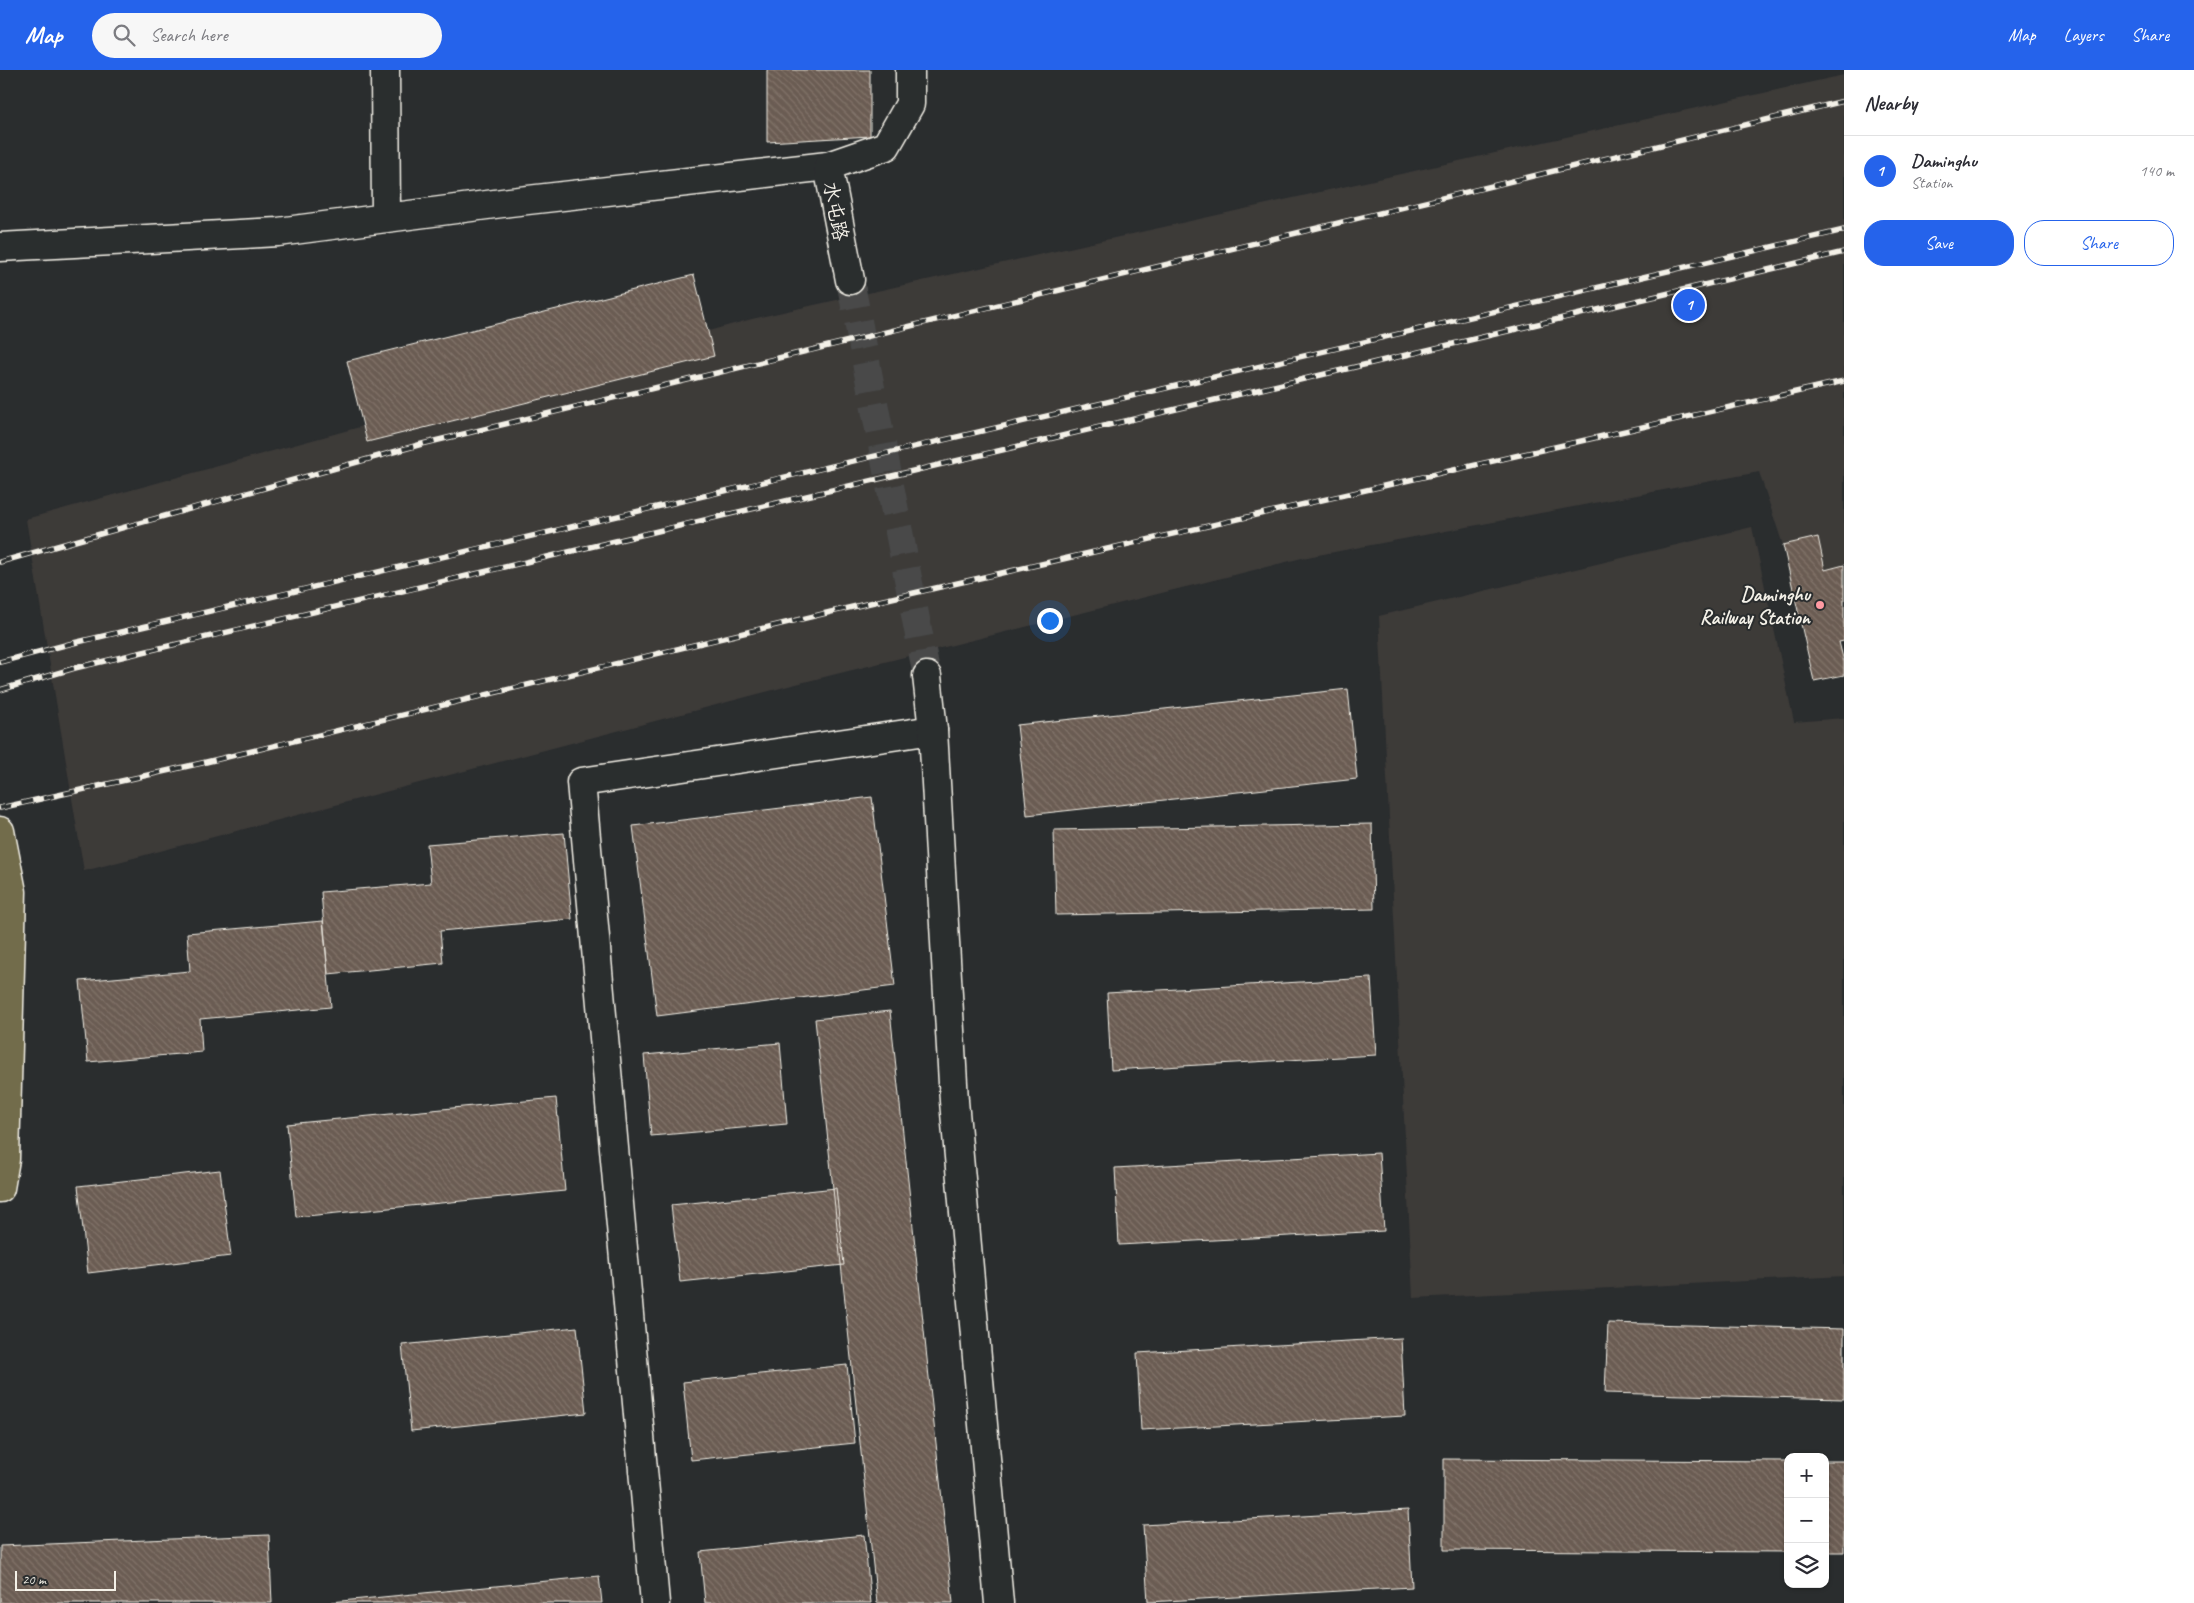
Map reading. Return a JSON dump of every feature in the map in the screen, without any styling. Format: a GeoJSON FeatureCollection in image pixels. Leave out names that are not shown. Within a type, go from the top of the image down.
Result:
{"type":"FeatureCollection","features":[{"type":"Feature","properties":{"kind":"highway"},"geometry":{"type":"LineString","coordinates":[[0,831],[12,892],[5,1159],[0,1188]]}},
{"type":"Feature","properties":{"kind":"street"},"geometry":{"type":"LineString","coordinates":[[385,70],[386,218]]}},
{"type":"Feature","properties":{"kind":"street","name":"水屯路"},"geometry":{"type":"LineString","coordinates":[[850,280],[828,166],[886,146],[910,104],[910,70]]}},
{"type":"Feature","properties":{"kind":"street"},"geometry":{"type":"LineString","coordinates":[[0,247],[278,232],[510,202],[828,166]]}},
{"type":"Feature","properties":{"kind":"street"},"geometry":{"type":"LineString","coordinates":[[927,676],[933,730],[954,1101],[999,1603]]}},
{"type":"Feature","properties":{"kind":"street"},"geometry":{"type":"LineString","coordinates":[[655,1603],[581,782],[933,730]]}},
{"type":"Feature","properties":{"kind":"shaded area","name":"Daminghu Railway Station"},"geometry":{"type":"Polygon","coordinates":[[[1844,75],[1844,641],[1839,642],[1844,662],[1844,675],[1814,681],[1783,545],[1759,472],[1302,558],[792,685],[84,871],[26,519],[752,319],[1844,75]]]}},
{"type":"Feature","properties":{"kind":"shaded area"},"geometry":{"type":"Polygon","coordinates":[[[1752,527],[1794,722],[1844,718],[1844,1276],[1413,1298],[1379,616],[1752,527]]]}},
{"type":"Feature","properties":{"kind":"building"},"geometry":{"type":"Polygon","coordinates":[[[767,70],[870,70],[870,136],[767,142],[767,70]]]}},
{"type":"Feature","properties":{"kind":"building"},"geometry":{"type":"Polygon","coordinates":[[[694,275],[714,356],[367,442],[347,361],[694,275]]]}},
{"type":"Feature","properties":{"kind":"building","name":"Daminghu Railway Station"},"geometry":{"type":"Polygon","coordinates":[[[1818,537],[1825,570],[1844,565],[1844,641],[1839,642],[1844,662],[1844,675],[1814,681],[1783,545],[1818,537]]]}},
{"type":"Feature","properties":{"kind":"building"},"geometry":{"type":"Polygon","coordinates":[[[1348,689],[1357,779],[1027,815],[1017,725],[1348,689]]]}},
{"type":"Feature","properties":{"kind":"building"},"geometry":{"type":"Polygon","coordinates":[[[872,797],[895,986],[657,1016],[633,826],[872,797]]]}},
{"type":"Feature","properties":{"kind":"building"},"geometry":{"type":"Polygon","coordinates":[[[1372,824],[1374,909],[1056,915],[1054,830],[1372,824]]]}},
{"type":"Feature","properties":{"kind":"building"},"geometry":{"type":"Polygon","coordinates":[[[564,833],[572,919],[440,931],[443,963],[328,974],[321,892],[431,883],[427,844],[564,833]]]}},
{"type":"Feature","properties":{"kind":"building"},"geometry":{"type":"Polygon","coordinates":[[[323,921],[331,1007],[200,1019],[202,1052],[88,1062],[80,981],[190,971],[187,933],[323,921]]]}},
{"type":"Feature","properties":{"kind":"building"},"geometry":{"type":"Polygon","coordinates":[[[1371,978],[1376,1055],[1111,1070],[1107,993],[1371,978]]]}},
{"type":"Feature","properties":{"kind":"building"},"geometry":{"type":"Polygon","coordinates":[[[890,1011],[953,1603],[877,1603],[815,1019],[890,1011]]]}},
{"type":"Feature","properties":{"kind":"building"},"geometry":{"type":"Polygon","coordinates":[[[780,1043],[787,1124],[651,1136],[644,1055],[780,1043]]]}},
{"type":"Feature","properties":{"kind":"building"},"geometry":{"type":"Polygon","coordinates":[[[556,1098],[565,1191],[296,1217],[287,1124],[556,1098]]]}},
{"type":"Feature","properties":{"kind":"building"},"geometry":{"type":"Polygon","coordinates":[[[1379,1153],[1384,1231],[1119,1245],[1115,1168],[1379,1153]]]}},
{"type":"Feature","properties":{"kind":"building"},"geometry":{"type":"Polygon","coordinates":[[[220,1170],[231,1256],[88,1273],[78,1186],[220,1170]]]}},
{"type":"Feature","properties":{"kind":"building"},"geometry":{"type":"Polygon","coordinates":[[[836,1188],[844,1265],[680,1282],[671,1205],[836,1188]]]}},
{"type":"Feature","properties":{"kind":"building"},"geometry":{"type":"Polygon","coordinates":[[[1608,1323],[1844,1329],[1844,1399],[1605,1393],[1608,1323]]]}},
{"type":"Feature","properties":{"kind":"building"},"geometry":{"type":"Polygon","coordinates":[[[577,1327],[586,1413],[411,1431],[402,1345],[577,1327]]]}},
{"type":"Feature","properties":{"kind":"building"},"geometry":{"type":"Polygon","coordinates":[[[1401,1338],[1405,1416],[1141,1430],[1137,1353],[1401,1338]]]}},
{"type":"Feature","properties":{"kind":"building"},"geometry":{"type":"Polygon","coordinates":[[[847,1365],[855,1443],[691,1460],[683,1382],[847,1365]]]}},
{"type":"Feature","properties":{"kind":"building"},"geometry":{"type":"Polygon","coordinates":[[[1444,1459],[1784,1461],[1784,1552],[1444,1550],[1444,1459]]]}},
{"type":"Feature","properties":{"kind":"building"},"geometry":{"type":"Polygon","coordinates":[[[1829,1461],[1844,1461],[1844,1552],[1829,1552],[1829,1461]]]}},
{"type":"Feature","properties":{"kind":"building"},"geometry":{"type":"Polygon","coordinates":[[[1408,1510],[1412,1587],[1148,1602],[1143,1525],[1408,1510]]]}},
{"type":"Feature","properties":{"kind":"building"},"geometry":{"type":"Polygon","coordinates":[[[269,1535],[272,1603],[0,1603],[0,1546],[269,1535]]]}},
{"type":"Feature","properties":{"kind":"building"},"geometry":{"type":"Polygon","coordinates":[[[864,1535],[871,1603],[705,1603],[700,1552],[864,1535]]]}},
{"type":"Feature","properties":{"kind":"building"},"geometry":{"type":"Polygon","coordinates":[[[599,1576],[602,1603],[331,1603],[331,1602],[599,1576]]]}},
{"type":"Feature","properties":{"kind":"tunnel"},"geometry":{"type":"LineString","coordinates":[[850,280],[927,676]]}},
{"type":"Feature","properties":{"kind":"railway"},"geometry":{"type":"LineString","coordinates":[[0,562],[422,444],[1844,101]]}},
{"type":"Feature","properties":{"kind":"railway"},"geometry":{"type":"LineString","coordinates":[[0,662],[69,644],[1844,230]]}},
{"type":"Feature","properties":{"kind":"railway"},"geometry":{"type":"LineString","coordinates":[[0,690],[75,668],[1844,252]]}},
{"type":"Feature","properties":{"kind":"railway"},"geometry":{"type":"LineString","coordinates":[[0,808],[202,763],[835,611],[1844,381]]}},
{"type":"Feature","properties":{"kind":"place","name":"Daminghu"},"geometry":{"type":"Point","coordinates":[1689,305]}},
{"type":"Feature","properties":{"kind":"place","name":"Daminghu Railway Station"},"geometry":{"type":"Point","coordinates":[1820,605]}}]}
